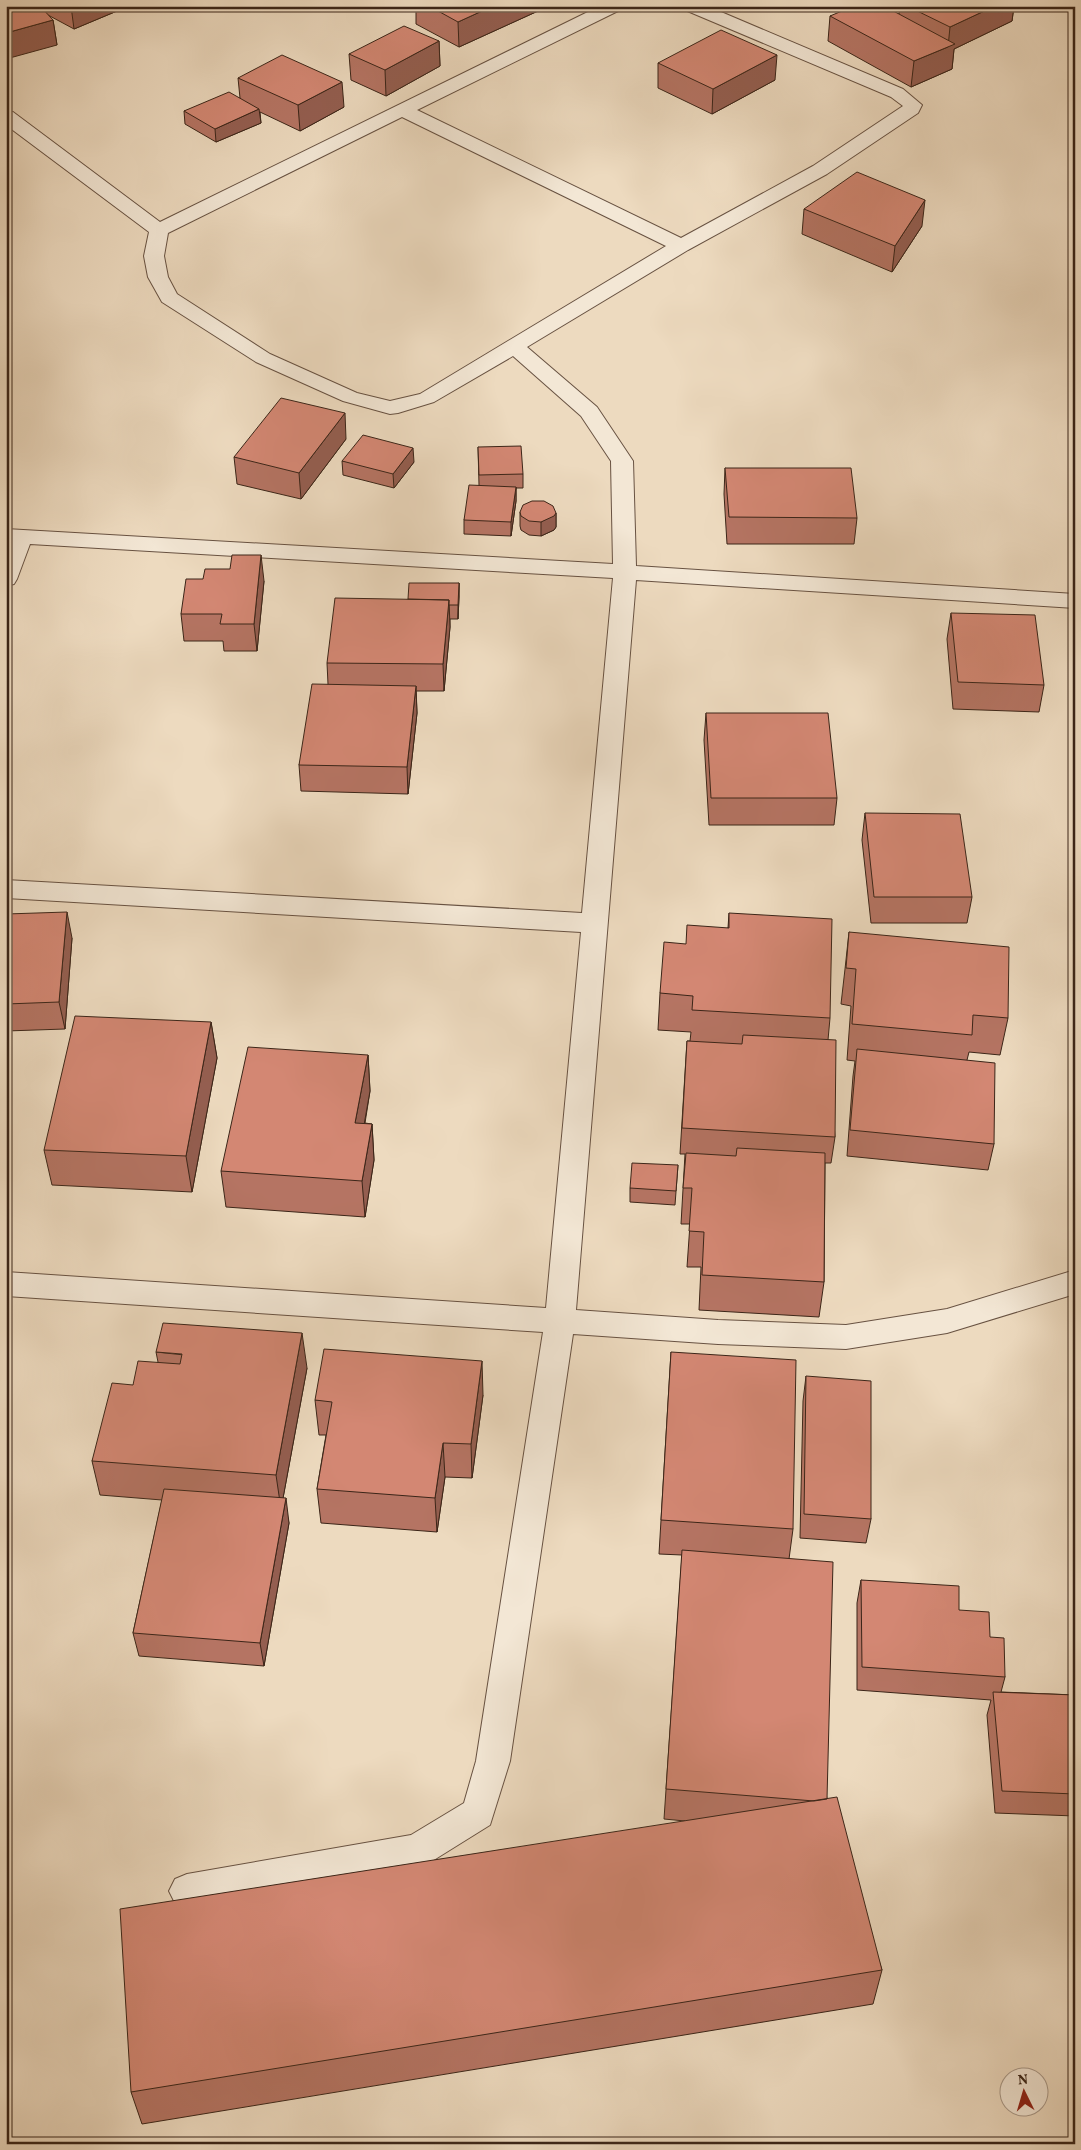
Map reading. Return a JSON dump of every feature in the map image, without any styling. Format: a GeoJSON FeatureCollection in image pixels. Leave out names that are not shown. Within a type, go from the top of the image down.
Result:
{"type":"FeatureCollection","features":[{"type":"Feature","properties":{"kind":"street"},"geometry":{"type":"LineString","coordinates":[[159,230],[614,6]]}},
{"type":"Feature","properties":{"kind":"street"},"geometry":{"type":"LineString","coordinates":[[159,230],[154,256],[158,278],[169,298],[263,358],[350,397],[390,408],[427,398],[681,246],[820,170],[911,109],[913,105],[897,93],[691,6]]}},
{"type":"Feature","properties":{"kind":"street"},"geometry":{"type":"LineString","coordinates":[[402,110],[681,246]]}},
{"type":"Feature","properties":{"kind":"street"},"geometry":{"type":"LineString","coordinates":[[6,116],[159,230]]}},
{"type":"Feature","properties":{"kind":"street"},"geometry":{"type":"LineString","coordinates":[[187,1891],[417,1851],[478,1813],[493,1761],[560,1321],[625,571],[622,461],[589,412],[514,346]]}},
{"type":"Feature","properties":{"kind":"street"},"geometry":{"type":"LineString","coordinates":[[6,579],[14,537],[243,548],[625,571],[1075,602]]}},
{"type":"Feature","properties":{"kind":"street"},"geometry":{"type":"LineString","coordinates":[[6,889],[594,923]]}},
{"type":"Feature","properties":{"kind":"street"},"geometry":{"type":"LineString","coordinates":[[6,1284],[718,1332],[846,1337],[947,1321],[1075,1282]]}},
{"type":"Feature","properties":{"kind":"building"},"geometry":{"type":"Polygon","coordinates":[[[6,6],[40,6],[53,20],[6,33],[6,6]]]}},
{"type":"Feature","properties":{"kind":"building"},"geometry":{"type":"Polygon","coordinates":[[[429,6],[493,6],[458,22],[429,6]]]}},
{"type":"Feature","properties":{"kind":"building"},"geometry":{"type":"Polygon","coordinates":[[[854,6],[884,6],[955,44],[914,61],[830,16],[854,6]]]}},
{"type":"Feature","properties":{"kind":"building"},"geometry":{"type":"Polygon","coordinates":[[[907,6],[995,6],[950,27],[907,6]]]}},
{"type":"Feature","properties":{"kind":"building"},"geometry":{"type":"Polygon","coordinates":[[[404,26],[439,41],[385,70],[349,54],[404,26]]]}},
{"type":"Feature","properties":{"kind":"building"},"geometry":{"type":"Polygon","coordinates":[[[721,30],[777,55],[713,89],[658,63],[721,30]]]}},
{"type":"Feature","properties":{"kind":"building"},"geometry":{"type":"Polygon","coordinates":[[[282,55],[342,82],[298,105],[238,78],[282,55]]]}},
{"type":"Feature","properties":{"kind":"building"},"geometry":{"type":"Polygon","coordinates":[[[229,92],[259,109],[215,129],[184,111],[229,92]]]}},
{"type":"Feature","properties":{"kind":"building"},"geometry":{"type":"Polygon","coordinates":[[[857,172],[925,200],[895,246],[804,209],[857,172]]]}},
{"type":"Feature","properties":{"kind":"building"},"geometry":{"type":"Polygon","coordinates":[[[281,398],[345,413],[299,473],[234,457],[281,398]]]}},
{"type":"Feature","properties":{"kind":"building"},"geometry":{"type":"Polygon","coordinates":[[[363,435],[413,448],[393,474],[342,461],[363,435]]]}},
{"type":"Feature","properties":{"kind":"building"},"geometry":{"type":"Polygon","coordinates":[[[521,446],[523,474],[479,475],[478,447],[521,446]]]}},
{"type":"Feature","properties":{"kind":"building"},"geometry":{"type":"Polygon","coordinates":[[[725,468],[851,468],[857,518],[729,517],[725,468]]]}},
{"type":"Feature","properties":{"kind":"building"},"geometry":{"type":"Polygon","coordinates":[[[469,485],[516,487],[511,522],[464,520],[469,485]]]}},
{"type":"Feature","properties":{"kind":"building"},"geometry":{"type":"Polygon","coordinates":[[[532,501],[544,501],[553,506],[556,513],[554,516],[541,522],[529,521],[521,516],[520,512],[523,505],[532,501]]]}},
{"type":"Feature","properties":{"kind":"building"},"geometry":{"type":"Polygon","coordinates":[[[232,555],[261,555],[254,624],[220,624],[222,614],[181,614],[186,579],[203,579],[205,569],[230,569],[232,555]]]}},
{"type":"Feature","properties":{"kind":"building"},"geometry":{"type":"Polygon","coordinates":[[[409,583],[459,583],[458,605],[449,605],[449,600],[408,599],[409,583]]]}},
{"type":"Feature","properties":{"kind":"building"},"geometry":{"type":"Polygon","coordinates":[[[335,598],[449,600],[443,664],[327,663],[335,598]]]}},
{"type":"Feature","properties":{"kind":"building"},"geometry":{"type":"Polygon","coordinates":[[[951,613],[1035,615],[1044,685],[958,682],[951,613]]]}},
{"type":"Feature","properties":{"kind":"building"},"geometry":{"type":"Polygon","coordinates":[[[312,684],[416,686],[407,767],[299,765],[312,684]]]}},
{"type":"Feature","properties":{"kind":"building"},"geometry":{"type":"Polygon","coordinates":[[[706,713],[828,713],[837,798],[711,798],[706,713]]]}},
{"type":"Feature","properties":{"kind":"building"},"geometry":{"type":"Polygon","coordinates":[[[865,813],[960,814],[972,897],[874,897],[865,813]]]}},
{"type":"Feature","properties":{"kind":"building"},"geometry":{"type":"Polygon","coordinates":[[[67,912],[59,1002],[6,1004],[6,914],[67,912]]]}},
{"type":"Feature","properties":{"kind":"building"},"geometry":{"type":"Polygon","coordinates":[[[729,913],[832,919],[830,1018],[692,1010],[693,996],[660,993],[664,942],[686,944],[687,925],[729,928],[729,913]]]}},
{"type":"Feature","properties":{"kind":"building"},"geometry":{"type":"Polygon","coordinates":[[[849,932],[1009,947],[1008,1018],[973,1015],[972,1035],[852,1024],[856,969],[846,968],[849,932]]]}},
{"type":"Feature","properties":{"kind":"building"},"geometry":{"type":"Polygon","coordinates":[[[75,1016],[211,1022],[186,1156],[44,1150],[75,1016]]]}},
{"type":"Feature","properties":{"kind":"building"},"geometry":{"type":"Polygon","coordinates":[[[743,1035],[836,1040],[835,1137],[682,1128],[687,1041],[742,1044],[743,1035]]]}},
{"type":"Feature","properties":{"kind":"building"},"geometry":{"type":"Polygon","coordinates":[[[248,1047],[368,1055],[355,1123],[372,1124],[362,1181],[221,1171],[248,1047]]]}},
{"type":"Feature","properties":{"kind":"building"},"geometry":{"type":"Polygon","coordinates":[[[857,1049],[995,1063],[994,1144],[850,1130],[857,1049]]]}},
{"type":"Feature","properties":{"kind":"building"},"geometry":{"type":"Polygon","coordinates":[[[737,1148],[825,1153],[824,1282],[702,1275],[704,1232],[689,1231],[692,1188],[683,1188],[686,1153],[736,1156],[737,1148]]]}},
{"type":"Feature","properties":{"kind":"building"},"geometry":{"type":"Polygon","coordinates":[[[632,1163],[678,1165],[676,1191],[630,1188],[632,1163]]]}},
{"type":"Feature","properties":{"kind":"building"},"geometry":{"type":"Polygon","coordinates":[[[163,1323],[302,1333],[276,1475],[92,1461],[112,1383],[133,1385],[138,1361],[180,1364],[182,1354],[156,1352],[163,1323]]]}},
{"type":"Feature","properties":{"kind":"building"},"geometry":{"type":"Polygon","coordinates":[[[324,1349],[482,1361],[471,1444],[443,1443],[435,1498],[317,1489],[332,1402],[315,1400],[324,1349]]]}},
{"type":"Feature","properties":{"kind":"building"},"geometry":{"type":"Polygon","coordinates":[[[671,1352],[796,1360],[793,1529],[661,1520],[671,1352]]]}},
{"type":"Feature","properties":{"kind":"building"},"geometry":{"type":"Polygon","coordinates":[[[806,1376],[871,1381],[871,1519],[804,1514],[806,1376]]]}},
{"type":"Feature","properties":{"kind":"building"},"geometry":{"type":"Polygon","coordinates":[[[164,1489],[286,1498],[260,1643],[133,1633],[164,1489]]]}},
{"type":"Feature","properties":{"kind":"building"},"geometry":{"type":"Polygon","coordinates":[[[682,1550],[833,1562],[827,1799],[814,1801],[666,1789],[682,1550]]]}},
{"type":"Feature","properties":{"kind":"building"},"geometry":{"type":"Polygon","coordinates":[[[861,1580],[959,1586],[959,1610],[989,1612],[990,1637],[1004,1638],[1005,1677],[862,1667],[861,1580]]]}},
{"type":"Feature","properties":{"kind":"building"},"geometry":{"type":"Polygon","coordinates":[[[993,1692],[1075,1695],[1075,1794],[1002,1791],[993,1692]]]}},
{"type":"Feature","properties":{"kind":"building"},"geometry":{"type":"Polygon","coordinates":[[[837,1797],[882,1970],[131,2092],[120,1909],[837,1797]]]}}]}
